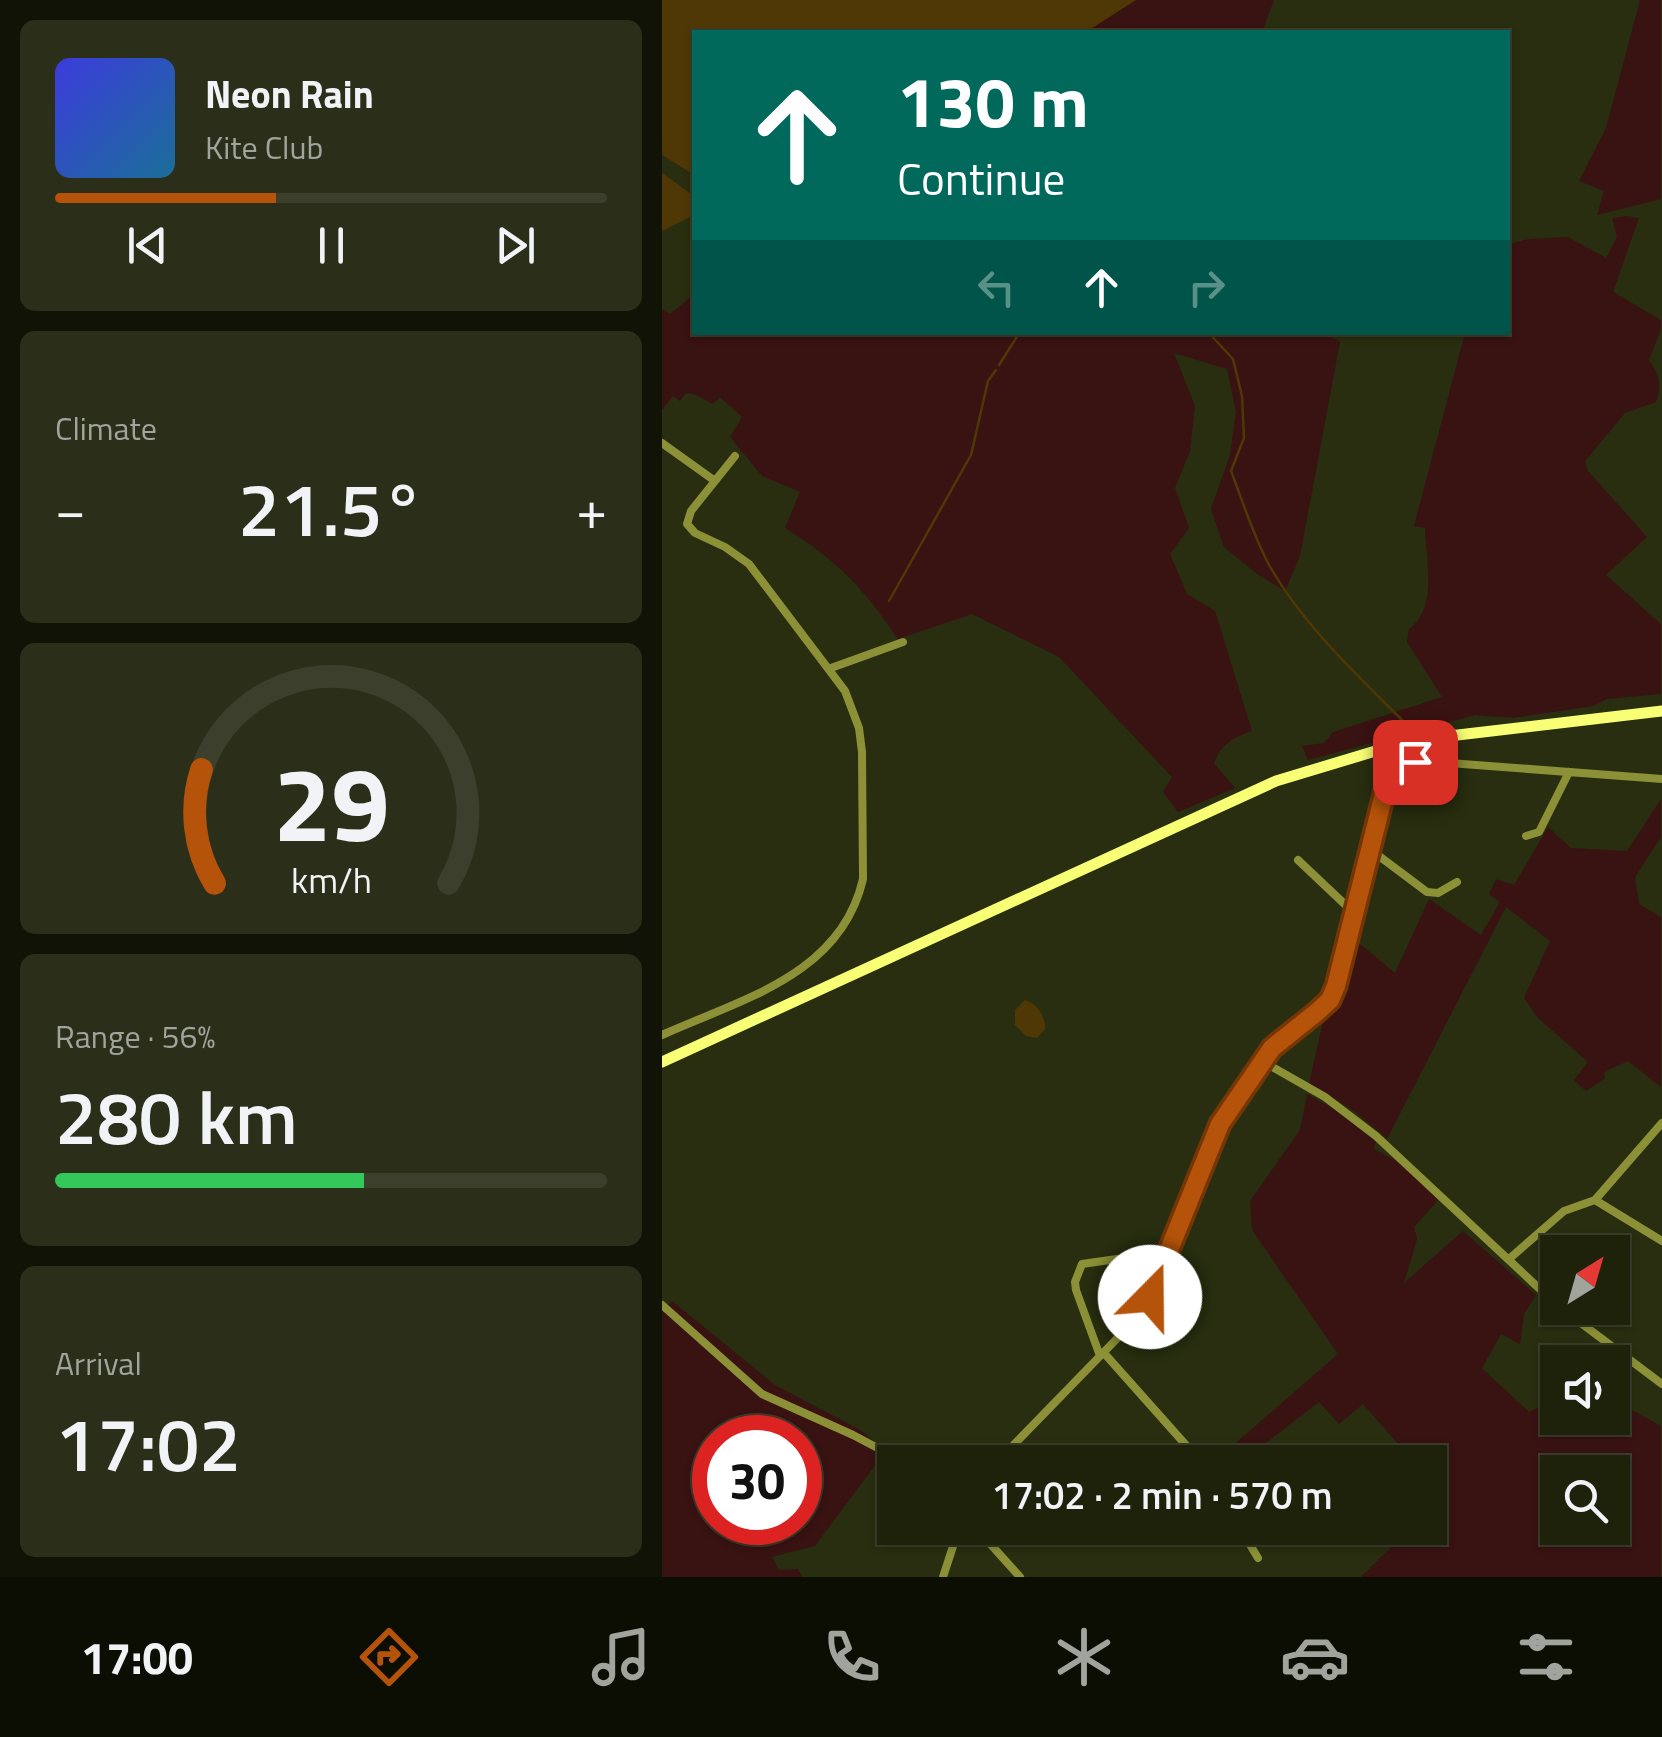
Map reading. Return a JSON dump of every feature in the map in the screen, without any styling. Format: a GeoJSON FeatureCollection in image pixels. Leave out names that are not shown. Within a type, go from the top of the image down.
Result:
{"type":"FeatureCollection","features":[{"type":"Feature","properties":{"kind":"main road"},"geometry":{"type":"LineString","coordinates":[[662,1062],[1276,781],[1432,738],[1662,711]]}},
{"type":"Feature","properties":{"kind":"street"},"geometry":{"type":"LineString","coordinates":[[662,443],[715,481]]}},
{"type":"Feature","properties":{"kind":"street"},"geometry":{"type":"LineString","coordinates":[[662,1035],[783,980],[812,962],[835,941],[858,899],[865,854],[862,752],[853,708],[831,668],[750,564],[686,524],[691,511],[735,456]]}},
{"type":"Feature","properties":{"kind":"street"},"geometry":{"type":"LineString","coordinates":[[831,668],[903,642]]}},
{"type":"Feature","properties":{"kind":"street"},"geometry":{"type":"LineString","coordinates":[[1014,1445],[1143,1308],[1220,1124],[1262,1060],[1288,1032],[1330,1000],[1388,778],[1396,767],[1436,762],[1662,780]]}},
{"type":"Feature","properties":{"kind":"street"},"geometry":{"type":"LineString","coordinates":[[1526,836],[1539,832],[1569,772]]}},
{"type":"Feature","properties":{"kind":"street"},"geometry":{"type":"LineString","coordinates":[[1371,850],[1427,892],[1438,893],[1456,882]]}},
{"type":"Feature","properties":{"kind":"street"},"geometry":{"type":"LineString","coordinates":[[1298,860],[1354,913]]}},
{"type":"Feature","properties":{"kind":"street"},"geometry":{"type":"LineString","coordinates":[[1262,1060],[1362,1124],[1540,1288]]}},
{"type":"Feature","properties":{"kind":"street"},"geometry":{"type":"LineString","coordinates":[[1508,1259],[1564,1211],[1596,1200],[1662,1123]]}},
{"type":"Feature","properties":{"kind":"street"},"geometry":{"type":"LineString","coordinates":[[1596,1200],[1662,1241]]}},
{"type":"Feature","properties":{"kind":"street"},"geometry":{"type":"LineString","coordinates":[[1163,1265],[1117,1260],[1082,1264],[1075,1282],[1102,1354],[1185,1445]]}},
{"type":"Feature","properties":{"kind":"street"},"geometry":{"type":"LineString","coordinates":[[662,1305],[762,1394],[877,1447]]}},
{"type":"Feature","properties":{"kind":"street"},"geometry":{"type":"LineString","coordinates":[[1584,1325],[1662,1384]]}},
{"type":"Feature","properties":{"kind":"street"},"geometry":{"type":"LineString","coordinates":[[943,1577],[953,1545]]}},
{"type":"Feature","properties":{"kind":"street"},"geometry":{"type":"LineString","coordinates":[[991,1545],[1020,1577]]}},
{"type":"Feature","properties":{"kind":"street"},"geometry":{"type":"LineString","coordinates":[[1250,1545],[1258,1558]]}},
{"type":"Feature","properties":{"kind":"shaded area"},"geometry":{"type":"Polygon","coordinates":[[[662,0],[1274,0],[1263,30],[692,30],[692,174],[662,155],[662,0]]]}},
{"type":"Feature","properties":{"kind":"shaded area"},"geometry":{"type":"Polygon","coordinates":[[[662,0],[1136,0],[1089,30],[692,30],[692,174],[662,155],[662,0]]]}},
{"type":"Feature","properties":{"kind":"shaded area"},"geometry":{"type":"Polygon","coordinates":[[[1640,0],[1661,0],[1661,199],[1597,215],[1604,191],[1579,181],[1606,128],[1640,0]]]}},
{"type":"Feature","properties":{"kind":"shaded area"},"geometry":{"type":"Polygon","coordinates":[[[662,173],[692,195],[692,216],[662,231],[662,173]]]}},
{"type":"Feature","properties":{"kind":"shaded area"},"geometry":{"type":"Polygon","coordinates":[[[1612,218],[1639,218],[1613,292],[1661,320],[1649,360],[1659,390],[1656,402],[1625,413],[1585,461],[1588,471],[1647,537],[1606,575],[1661,624],[1661,694],[1607,699],[1593,706],[1513,718],[1475,715],[1308,760],[1302,746],[1324,743],[1333,732],[1442,697],[1407,642],[1409,629],[1424,609],[1428,583],[1425,528],[1414,526],[1464,335],[1510,335],[1510,244],[1568,237],[1606,258],[1617,237],[1612,218]]]}},
{"type":"Feature","properties":{"kind":"shaded area"},"geometry":{"type":"Polygon","coordinates":[[[692,296],[692,335],[1330,335],[1340,342],[1300,556],[1285,591],[1224,547],[1211,509],[1230,455],[1236,412],[1227,369],[1174,353],[1195,406],[1190,451],[1175,488],[1189,528],[1170,554],[1187,594],[1215,611],[1252,731],[1229,742],[1214,763],[1235,788],[1178,812],[1163,792],[1172,777],[1059,657],[972,614],[898,639],[848,576],[785,528],[800,492],[762,476],[730,437],[742,417],[720,397],[713,404],[686,393],[680,401],[673,396],[662,410],[662,309],[670,314],[692,296]]]}},
{"type":"Feature","properties":{"kind":"shaded area"},"geometry":{"type":"Polygon","coordinates":[[[1661,799],[1661,837],[1635,877],[1639,904],[1661,917],[1661,1087],[1628,1061],[1604,1072],[1605,1078],[1586,1091],[1574,1080],[1588,1062],[1538,1018],[1524,998],[1550,941],[1506,907],[1387,1139],[1354,1111],[1309,1084],[1324,1017],[1335,1007],[1343,988],[1354,939],[1395,973],[1429,899],[1481,935],[1500,902],[1489,894],[1496,879],[1514,885],[1548,827],[1571,848],[1627,851],[1661,799]]]}},
{"type":"Feature","properties":{"kind":"shaded area"},"geometry":{"type":"Polygon","coordinates":[[[1025,1000],[1037,1007],[1044,1020],[1045,1029],[1037,1038],[1026,1036],[1015,1025],[1015,1010],[1025,1000]]]}},
{"type":"Feature","properties":{"kind":"shaded area"},"geometry":{"type":"Polygon","coordinates":[[[1307,1094],[1340,1112],[1376,1142],[1374,1149],[1397,1161],[1439,1199],[1414,1227],[1417,1239],[1404,1283],[1463,1231],[1536,1295],[1524,1314],[1520,1344],[1501,1334],[1482,1368],[1529,1412],[1540,1406],[1540,1435],[1630,1435],[1630,1409],[1661,1426],[1661,1577],[1361,1577],[1393,1545],[1447,1545],[1447,1445],[1399,1445],[1363,1404],[1339,1424],[1319,1402],[1263,1445],[1234,1445],[1338,1354],[1252,1230],[1250,1201],[1300,1130],[1307,1094]]]}},
{"type":"Feature","properties":{"kind":"shaded area"},"geometry":{"type":"Polygon","coordinates":[[[672,1301],[775,1385],[862,1431],[877,1445],[877,1463],[822,1537],[822,1415],[692,1415],[692,1545],[816,1545],[772,1557],[779,1570],[798,1569],[802,1577],[662,1577],[662,1311],[672,1301]]]}},
{"type":"Feature","properties":{"kind":"waterway"},"geometry":{"type":"LineString","coordinates":[[999,365],[1018,335]]}},
{"type":"Feature","properties":{"kind":"waterway"},"geometry":{"type":"LineString","coordinates":[[1211,335],[1233,359],[1242,396],[1244,438],[1231,471],[1269,565],[1315,629],[1406,724]]}},
{"type":"Feature","properties":{"kind":"waterway"},"geometry":{"type":"LineString","coordinates":[[889,601],[971,455],[988,381],[996,370]]}},
{"type":"Feature","properties":{"kind":"route"},"geometry":{"type":"LineString","coordinates":[[1150,1297],[1220,1124],[1272,1048],[1330,1000],[1388,778],[1396,767],[1415,762]]}}]}
